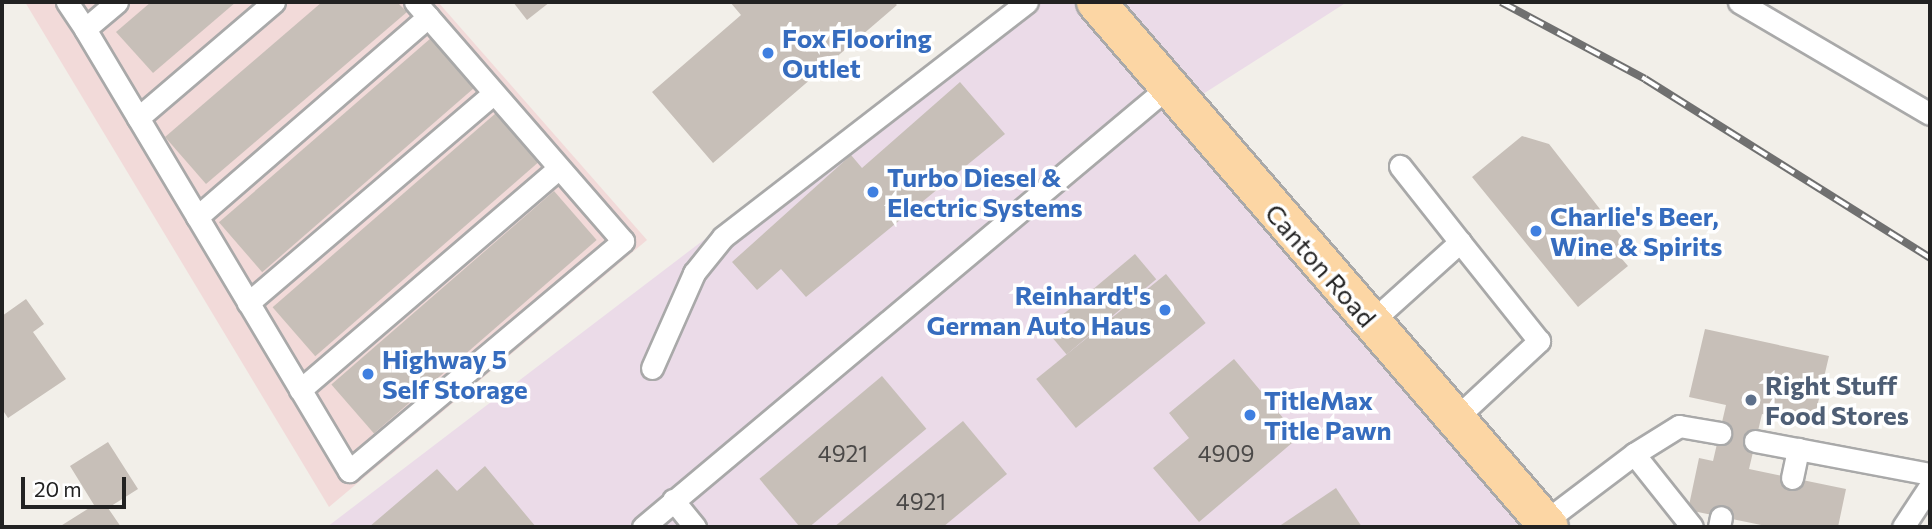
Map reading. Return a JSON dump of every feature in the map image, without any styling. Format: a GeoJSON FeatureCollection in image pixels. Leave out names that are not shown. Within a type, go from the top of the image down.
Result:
{"type":"FeatureCollection","features":[{"type":"Feature","properties":{"kind":"main road","name":"Canton Road"},"geometry":{"type":"LineString","coordinates":[[1096,2],[1546,525]]}},
{"type":"Feature","properties":{"kind":"lane"},"geometry":{"type":"LineString","coordinates":[[67,2],[349,471],[623,241],[421,9],[197,217]]}},
{"type":"Feature","properties":{"kind":"lane"},"geometry":{"type":"LineString","coordinates":[[85,29],[117,2]]}},
{"type":"Feature","properties":{"kind":"lane"},"geometry":{"type":"LineString","coordinates":[[138,118],[274,2]]}},
{"type":"Feature","properties":{"kind":"lane"},"geometry":{"type":"LineString","coordinates":[[652,368],[694,273],[723,237],[1027,2]]}},
{"type":"Feature","properties":{"kind":"lane"},"geometry":{"type":"LineString","coordinates":[[1739,2],[1930,114]]}},
{"type":"Feature","properties":{"kind":"lane"},"geometry":{"type":"LineString","coordinates":[[643,527],[1168,87]]}},
{"type":"Feature","properties":{"kind":"lane"},"geometry":{"type":"LineString","coordinates":[[248,303],[494,93]]}},
{"type":"Feature","properties":{"kind":"lane"},"geometry":{"type":"LineString","coordinates":[[1400,166],[1539,341],[1455,419]]}},
{"type":"Feature","properties":{"kind":"lane"},"geometry":{"type":"LineString","coordinates":[[300,390],[559,168]]}},
{"type":"Feature","properties":{"kind":"lane"},"geometry":{"type":"LineString","coordinates":[[1371,322],[1460,242]]}},
{"type":"Feature","properties":{"kind":"lane"},"geometry":{"type":"LineString","coordinates":[[1546,525],[1634,454],[1679,426],[1720,433]]}},
{"type":"Feature","properties":{"kind":"lane"},"geometry":{"type":"LineString","coordinates":[[1755,441],[1930,474]]}},
{"type":"Feature","properties":{"kind":"lane"},"geometry":{"type":"LineString","coordinates":[[1792,478],[1798,449]]}},
{"type":"Feature","properties":{"kind":"lane"},"geometry":{"type":"LineString","coordinates":[[1634,454],[1692,527]]}},
{"type":"Feature","properties":{"kind":"lane"},"geometry":{"type":"LineString","coordinates":[[1903,527],[1930,486]]}},
{"type":"Feature","properties":{"kind":"lane"},"geometry":{"type":"LineString","coordinates":[[673,500],[695,527]]}},
{"type":"Feature","properties":{"kind":"shaded area","name":"Highway 5 Self Storage"},"geometry":{"type":"Polygon","coordinates":[[[25,2],[438,2],[647,240],[329,507],[25,2]]]}},
{"type":"Feature","properties":{"kind":"shaded area"},"geometry":{"type":"Polygon","coordinates":[[[1016,2],[1347,2],[1203,94],[1551,527],[327,527],[1016,2]]]}},
{"type":"Feature","properties":{"kind":"building"},"geometry":{"type":"Polygon","coordinates":[[[151,2],[236,2],[153,73],[116,32],[151,2]]]}},
{"type":"Feature","properties":{"kind":"building"},"geometry":{"type":"Polygon","coordinates":[[[322,2],[397,2],[407,12],[206,184],[165,137],[322,2]]]}},
{"type":"Feature","properties":{"kind":"building"},"geometry":{"type":"Polygon","coordinates":[[[513,2],[550,2],[527,20],[513,2]]]}},
{"type":"Feature","properties":{"kind":"building","name":"Fox Flooring Outlet"},"geometry":{"type":"Polygon","coordinates":[[[730,2],[894,2],[897,5],[713,163],[652,92],[741,15],[730,2]]]}},
{"type":"Feature","properties":{"kind":"building"},"geometry":{"type":"Polygon","coordinates":[[[431,38],[474,88],[262,272],[219,222],[431,38]]]}},
{"type":"Feature","properties":{"kind":"building","name":"Turbo Diesel & Electric Systems"},"geometry":{"type":"Polygon","coordinates":[[[960,82],[1005,134],[806,297],[781,269],[757,290],[732,262],[851,155],[862,168],[960,82]]]}},
{"type":"Feature","properties":{"kind":"building"},"geometry":{"type":"Polygon","coordinates":[[[496,113],[539,162],[315,356],[273,307],[496,113]]]}},
{"type":"Feature","properties":{"kind":"building"},"geometry":{"type":"Polygon","coordinates":[[[1522,136],[1549,144],[1625,241],[1615,251],[1628,266],[1578,307],[1472,177],[1522,136]]]}},
{"type":"Feature","properties":{"kind":"building"},"geometry":{"type":"Polygon","coordinates":[[[554,191],[597,240],[374,434],[331,385],[554,191]]]}},
{"type":"Feature","properties":{"kind":"building"},"geometry":{"type":"Polygon","coordinates":[[[1135,254],[1156,279],[1067,354],[1045,329],[1135,254]]]}},
{"type":"Feature","properties":{"kind":"building"},"geometry":{"type":"Polygon","coordinates":[[[1166,274],[1206,323],[1076,428],[1036,379],[1166,274]]]}},
{"type":"Feature","properties":{"kind":"building"},"geometry":{"type":"Polygon","coordinates":[[[26,299],[44,324],[33,332],[66,379],[8,418],[2,409],[2,316],[26,299]]]}},
{"type":"Feature","properties":{"kind":"building"},"geometry":{"type":"Polygon","coordinates":[[[1705,329],[1829,356],[1813,424],[1762,414],[1749,469],[1846,489],[1838,527],[1771,527],[1688,510],[1699,458],[1713,461],[1726,405],[1689,397],[1705,329]]]}},
{"type":"Feature","properties":{"kind":"building"},"geometry":{"type":"Polygon","coordinates":[[[1234,359],[1299,437],[1199,522],[1153,468],[1189,438],[1169,413],[1234,359]]]}},
{"type":"Feature","properties":{"kind":"building"},"geometry":{"type":"Polygon","coordinates":[[[882,376],[926,429],[809,527],[800,527],[759,479],[882,376]]]}},
{"type":"Feature","properties":{"kind":"building"},"geometry":{"type":"Polygon","coordinates":[[[963,421],[1007,474],[943,527],[834,527],[963,421]]]}},
{"type":"Feature","properties":{"kind":"building"},"geometry":{"type":"Polygon","coordinates":[[[108,442],[138,489],[108,508],[121,527],[59,527],[94,505],[70,466],[108,442]]]}},
{"type":"Feature","properties":{"kind":"building"},"geometry":{"type":"Polygon","coordinates":[[[485,466],[536,527],[369,527],[437,469],[457,491],[485,466]]]}},
{"type":"Feature","properties":{"kind":"building"},"geometry":{"type":"Polygon","coordinates":[[[1336,488],[1362,527],[1278,527],[1336,488]]]}},
{"type":"Feature","properties":{"kind":"railway"},"geometry":{"type":"LineString","coordinates":[[1501,2],[1645,79],[1930,258]]}},
{"type":"Feature","properties":{"kind":"place","name":"Fox Flooring Outlet"},"geometry":{"type":"Point","coordinates":[768,53]}},
{"type":"Feature","properties":{"kind":"place","name":"Turbo Diesel & Electric Systems"},"geometry":{"type":"Point","coordinates":[873,192]}},
{"type":"Feature","properties":{"kind":"place","name":"Charlie's Beer, Wine & Spirits"},"geometry":{"type":"Point","coordinates":[1536,231]}},
{"type":"Feature","properties":{"kind":"place","name":"Reinhardt's German Auto Haus"},"geometry":{"type":"Point","coordinates":[1165,310]}},
{"type":"Feature","properties":{"kind":"place","name":"Highway 5 Self Storage"},"geometry":{"type":"Point","coordinates":[368,374]}},
{"type":"Feature","properties":{"kind":"place","name":"Right Stuff Food Stores"},"geometry":{"type":"Point","coordinates":[1751,400]}},
{"type":"Feature","properties":{"kind":"place","name":"TitleMax Title Pawn"},"geometry":{"type":"Point","coordinates":[1250,415]}}]}
